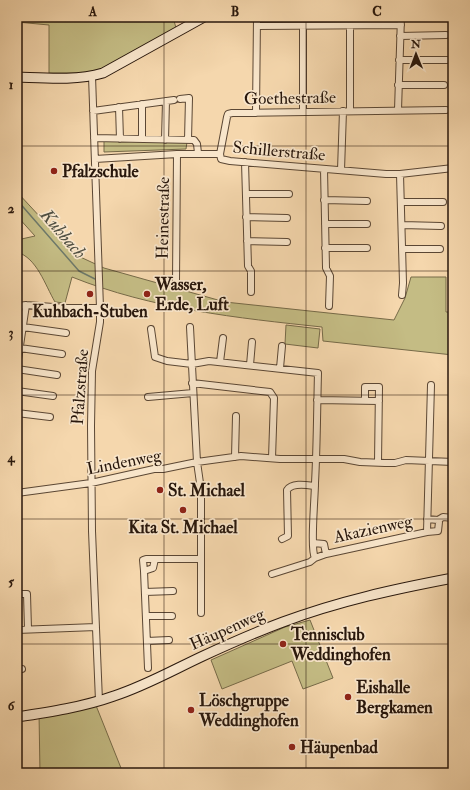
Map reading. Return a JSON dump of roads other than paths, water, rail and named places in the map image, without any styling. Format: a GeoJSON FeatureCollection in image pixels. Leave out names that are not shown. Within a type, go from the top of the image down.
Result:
{"type":"FeatureCollection","features":[{"type":"Feature","properties":{"kind":"street"},"geometry":{"type":"LineString","coordinates":[[17,77],[58,78],[92,76],[112,68],[204,17]]}},
{"type":"Feature","properties":{"kind":"street"},"geometry":{"type":"LineString","coordinates":[[256,113],[257,17]]}},
{"type":"Feature","properties":{"kind":"street"},"geometry":{"type":"LineString","coordinates":[[398,110],[401,17]]}},
{"type":"Feature","properties":{"kind":"street"},"geometry":{"type":"LineString","coordinates":[[256,26],[400,25]]}},
{"type":"Feature","properties":{"kind":"street"},"geometry":{"type":"LineString","coordinates":[[303,26],[303,112]]}},
{"type":"Feature","properties":{"kind":"street","name":"Schillerstraße"},"geometry":{"type":"LineString","coordinates":[[341,170],[346,111],[350,26]]}},
{"type":"Feature","properties":{"kind":"street"},"geometry":{"type":"LineString","coordinates":[[400,36],[446,35]]}},
{"type":"Feature","properties":{"kind":"street"},"geometry":{"type":"LineString","coordinates":[[399,60],[446,60]]}},
{"type":"Feature","properties":{"kind":"street","name":"Pfalzstraße"},"geometry":{"type":"LineString","coordinates":[[92,76],[100,322],[92,371],[91,483],[99,701]]}},
{"type":"Feature","properties":{"kind":"street"},"geometry":{"type":"LineString","coordinates":[[398,85],[444,85]]}},
{"type":"Feature","properties":{"kind":"street"},"geometry":{"type":"LineString","coordinates":[[93,111],[189,98],[188,140]]}},
{"type":"Feature","properties":{"kind":"street"},"geometry":{"type":"LineString","coordinates":[[165,140],[166,101]]}},
{"type":"Feature","properties":{"kind":"street"},"geometry":{"type":"LineString","coordinates":[[142,104],[142,139]]}},
{"type":"Feature","properties":{"kind":"street"},"geometry":{"type":"LineString","coordinates":[[120,107],[120,139]]}},
{"type":"Feature","properties":{"kind":"street","name":"Goethestraße"},"geometry":{"type":"LineString","coordinates":[[220,154],[228,114],[446,110]]}},
{"type":"Feature","properties":{"kind":"street"},"geometry":{"type":"LineString","coordinates":[[94,138],[194,140],[196,142],[198,153]]}},
{"type":"Feature","properties":{"kind":"street"},"geometry":{"type":"LineString","coordinates":[[95,159],[198,153],[220,154]]}},
{"type":"Feature","properties":{"kind":"street","name":"Heinestraße"},"geometry":{"type":"LineString","coordinates":[[176,282],[177,154]]}},
{"type":"Feature","properties":{"kind":"street","name":"Schillerstraße"},"geometry":{"type":"LineString","coordinates":[[220,154],[221,159],[223,160],[400,174],[453,168]]}},
{"type":"Feature","properties":{"kind":"street"},"geometry":{"type":"LineString","coordinates":[[245,162],[248,266],[251,271],[252,292]]}},
{"type":"Feature","properties":{"kind":"street"},"geometry":{"type":"LineString","coordinates":[[324,169],[326,268],[330,276],[329,306]]}},
{"type":"Feature","properties":{"kind":"street"},"geometry":{"type":"LineString","coordinates":[[400,174],[402,295]]}},
{"type":"Feature","properties":{"kind":"street"},"geometry":{"type":"LineString","coordinates":[[246,194],[289,194]]}},
{"type":"Feature","properties":{"kind":"street"},"geometry":{"type":"LineString","coordinates":[[324,200],[367,201]]}},
{"type":"Feature","properties":{"kind":"street"},"geometry":{"type":"LineString","coordinates":[[401,202],[444,202]]}},
{"type":"Feature","properties":{"kind":"street"},"geometry":{"type":"LineString","coordinates":[[246,217],[288,218]]}},
{"type":"Feature","properties":{"kind":"street"},"geometry":{"type":"LineString","coordinates":[[325,224],[367,224]]}},
{"type":"Feature","properties":{"kind":"street"},"geometry":{"type":"LineString","coordinates":[[402,225],[441,226]]}},
{"type":"Feature","properties":{"kind":"street"},"geometry":{"type":"LineString","coordinates":[[247,241],[287,242]]}},
{"type":"Feature","properties":{"kind":"street"},"geometry":{"type":"LineString","coordinates":[[325,248],[367,248]]}},
{"type":"Feature","properties":{"kind":"street"},"geometry":{"type":"LineString","coordinates":[[402,248],[440,249]]}},
{"type":"Feature","properties":{"kind":"street"},"geometry":{"type":"LineString","coordinates":[[17,306],[26,305],[67,308],[100,308]]}},
{"type":"Feature","properties":{"kind":"street"},"geometry":{"type":"LineString","coordinates":[[17,366],[26,305]]}},
{"type":"Feature","properties":{"kind":"street"},"geometry":{"type":"LineString","coordinates":[[23,327],[66,333]]}},
{"type":"Feature","properties":{"kind":"street"},"geometry":{"type":"LineString","coordinates":[[190,327],[197,462],[201,490],[201,613]]}},
{"type":"Feature","properties":{"kind":"street"},"geometry":{"type":"LineString","coordinates":[[151,329],[155,357],[168,361],[192,364],[209,361],[280,368],[282,346]]}},
{"type":"Feature","properties":{"kind":"street"},"geometry":{"type":"LineString","coordinates":[[220,362],[223,338]]}},
{"type":"Feature","properties":{"kind":"street"},"geometry":{"type":"LineString","coordinates":[[250,365],[252,342]]}},
{"type":"Feature","properties":{"kind":"street"},"geometry":{"type":"LineString","coordinates":[[20,348],[62,354]]}},
{"type":"Feature","properties":{"kind":"street","name":"Akazienweg"},"geometry":{"type":"LineString","coordinates":[[280,368],[318,373],[313,543],[315,558]]}},
{"type":"Feature","properties":{"kind":"street"},"geometry":{"type":"LineString","coordinates":[[17,369],[57,375]]}},
{"type":"Feature","properties":{"kind":"street"},"geometry":{"type":"LineString","coordinates":[[192,383],[270,392],[274,398],[272,458]]}},
{"type":"Feature","properties":{"kind":"street","name":"Akazienweg"},"geometry":{"type":"LineString","coordinates":[[427,532],[431,385]]}},
{"type":"Feature","properties":{"kind":"street"},"geometry":{"type":"LineString","coordinates":[[365,400],[365,387],[379,387],[378,462]]}},
{"type":"Feature","properties":{"kind":"street"},"geometry":{"type":"LineString","coordinates":[[17,391],[53,396]]}},
{"type":"Feature","properties":{"kind":"street"},"geometry":{"type":"LineString","coordinates":[[148,397],[193,393]]}},
{"type":"Feature","properties":{"kind":"street"},"geometry":{"type":"LineString","coordinates":[[317,400],[379,400]]}},
{"type":"Feature","properties":{"kind":"street"},"geometry":{"type":"LineString","coordinates":[[17,413],[50,417]]}},
{"type":"Feature","properties":{"kind":"street"},"geometry":{"type":"LineString","coordinates":[[235,457],[236,416]]}},
{"type":"Feature","properties":{"kind":"street","name":"Lindenweg"},"geometry":{"type":"LineString","coordinates":[[17,493],[91,483],[154,469],[163,469],[197,462],[235,457],[344,459],[360,462],[395,463],[406,460],[453,462]]}},
{"type":"Feature","properties":{"kind":"street"},"geometry":{"type":"LineString","coordinates":[[282,539],[288,536],[287,490],[289,486],[315,486]]}},
{"type":"Feature","properties":{"kind":"street","name":"Akazienweg"},"geometry":{"type":"LineString","coordinates":[[427,519],[438,520],[443,517],[453,518]]}},
{"type":"Feature","properties":{"kind":"street","name":"Akazienweg"},"geometry":{"type":"LineString","coordinates":[[272,574],[310,562],[315,558],[326,554],[427,532],[438,531],[438,520]]}},
{"type":"Feature","properties":{"kind":"street","name":"Akazienweg"},"geometry":{"type":"LineString","coordinates":[[313,543],[324,544],[326,554]]}},
{"type":"Feature","properties":{"kind":"street"},"geometry":{"type":"LineString","coordinates":[[144,571],[153,568],[155,559]]}},
{"type":"Feature","properties":{"kind":"street"},"geometry":{"type":"LineString","coordinates":[[148,668],[143,560],[201,559]]}},
{"type":"Feature","properties":{"kind":"street","name":"Häupenweg"},"geometry":{"type":"LineString","coordinates":[[17,717],[63,710],[99,701],[147,683],[217,650],[302,615],[368,595],[453,578]]}},
{"type":"Feature","properties":{"kind":"street"},"geometry":{"type":"LineString","coordinates":[[145,592],[173,591]]}},
{"type":"Feature","properties":{"kind":"street"},"geometry":{"type":"LineString","coordinates":[[20,594],[27,594],[28,629]]}},
{"type":"Feature","properties":{"kind":"street"},"geometry":{"type":"LineString","coordinates":[[146,616],[172,616]]}},
{"type":"Feature","properties":{"kind":"street"},"geometry":{"type":"LineString","coordinates":[[17,630],[96,627]]}},
{"type":"Feature","properties":{"kind":"street"},"geometry":{"type":"LineString","coordinates":[[147,641],[169,640]]}},
{"type":"Feature","properties":{"kind":"waterway","name":"Kuhbach"},"geometry":{"type":"LineString","coordinates":[[17,200],[79,271],[95,279]]}},
{"type":"Feature","properties":{"kind":"place","name":"Pfalzschule"},"geometry":{"type":"Point","coordinates":[54,171]}},
{"type":"Feature","properties":{"kind":"place","name":"Kuhbach-Stuben"},"geometry":{"type":"Point","coordinates":[90,294]}},
{"type":"Feature","properties":{"kind":"place","name":"Wasser, Erde, Luft"},"geometry":{"type":"Point","coordinates":[147,294]}},
{"type":"Feature","properties":{"kind":"place","name":"St. Michael"},"geometry":{"type":"Point","coordinates":[160,490]}},
{"type":"Feature","properties":{"kind":"place","name":"Kita St. Michael"},"geometry":{"type":"Point","coordinates":[183,510]}},
{"type":"Feature","properties":{"kind":"place","name":"Tennisclub Weddinghofen"},"geometry":{"type":"Point","coordinates":[283,644]}},
{"type":"Feature","properties":{"kind":"place","name":"Eishalle Bergkamen"},"geometry":{"type":"Point","coordinates":[348,697]}},
{"type":"Feature","properties":{"kind":"place","name":"Löschgruppe Weddinghofen"},"geometry":{"type":"Point","coordinates":[191,710]}},
{"type":"Feature","properties":{"kind":"place","name":"Häupenbad"},"geometry":{"type":"Point","coordinates":[292,747]}}]}
